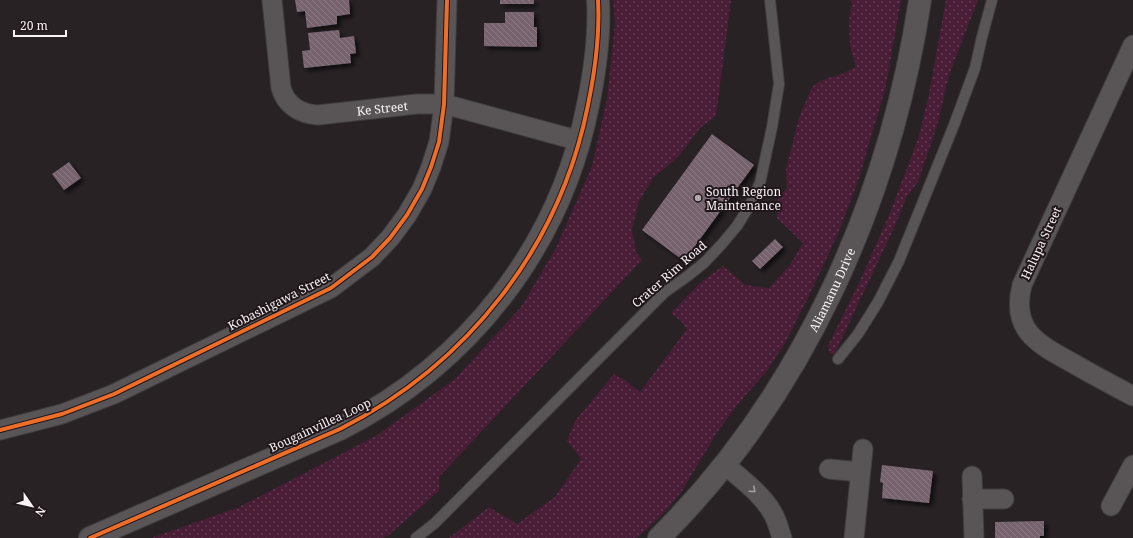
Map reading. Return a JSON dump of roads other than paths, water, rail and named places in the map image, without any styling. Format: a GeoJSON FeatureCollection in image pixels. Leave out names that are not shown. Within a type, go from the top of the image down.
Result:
{"type":"FeatureCollection","features":[{"type":"Feature","properties":{"kind":"street","name":"Ke Street"},"geometry":{"type":"LineString","coordinates":[[272,0],[281,88],[288,102],[306,114],[318,115],[417,104],[444,104],[580,141]]}},
{"type":"Feature","properties":{"kind":"street","name":"Kobashigawa Street"},"geometry":{"type":"LineString","coordinates":[[0,430],[62,414],[114,394],[331,288],[372,258],[390,238],[407,215],[422,189],[440,142],[444,104],[447,0]]}},
{"type":"Feature","properties":{"kind":"street","name":"Bougainvillea Loop"},"geometry":{"type":"LineString","coordinates":[[90,538],[340,429],[379,408],[427,374],[483,319],[501,298],[534,250],[564,189],[580,141],[592,90],[596,64],[598,0]]}},
{"type":"Feature","properties":{"kind":"street","name":"Aliamanu Drive"},"geometry":{"type":"LineString","coordinates":[[659,538],[695,499],[756,422],[786,376],[813,327],[851,247],[873,190],[894,126],[913,47],[920,0]]}},
{"type":"Feature","properties":{"kind":"street","name":"Halupa Street"},"geometry":{"type":"LineString","coordinates":[[1133,45],[1022,284],[1019,296],[1019,307],[1024,324],[1034,339],[1048,349],[1133,396]]}},
{"type":"Feature","properties":{"kind":"street"},"geometry":{"type":"LineString","coordinates":[[854,538],[863,449]]}},
{"type":"Feature","properties":{"kind":"street"},"geometry":{"type":"LineString","coordinates":[[724,464],[762,499],[772,512],[782,538]]}},
{"type":"Feature","properties":{"kind":"street"},"geometry":{"type":"LineString","coordinates":[[1111,506],[1133,465]]}},
{"type":"Feature","properties":{"kind":"street"},"geometry":{"type":"LineString","coordinates":[[829,469],[860,472]]}},
{"type":"Feature","properties":{"kind":"street"},"geometry":{"type":"LineString","coordinates":[[972,476],[974,538]]}},
{"type":"Feature","properties":{"kind":"street"},"geometry":{"type":"LineString","coordinates":[[972,499],[1004,499]]}},
{"type":"Feature","properties":{"kind":"lane","name":"Crater Rim Road"},"geometry":{"type":"LineString","coordinates":[[416,538],[445,512],[665,292],[686,278],[704,263],[737,226],[750,205],[760,183],[772,127],[779,84],[770,0]]}},
{"type":"Feature","properties":{"kind":"lane"},"geometry":{"type":"LineString","coordinates":[[838,359],[858,334],[878,302],[899,261],[954,125],[975,68],[992,0]]}},
{"type":"Feature","properties":{"kind":"place","name":"South Region Maintenance"},"geometry":{"type":"Point","coordinates":[698,198]}}]}
